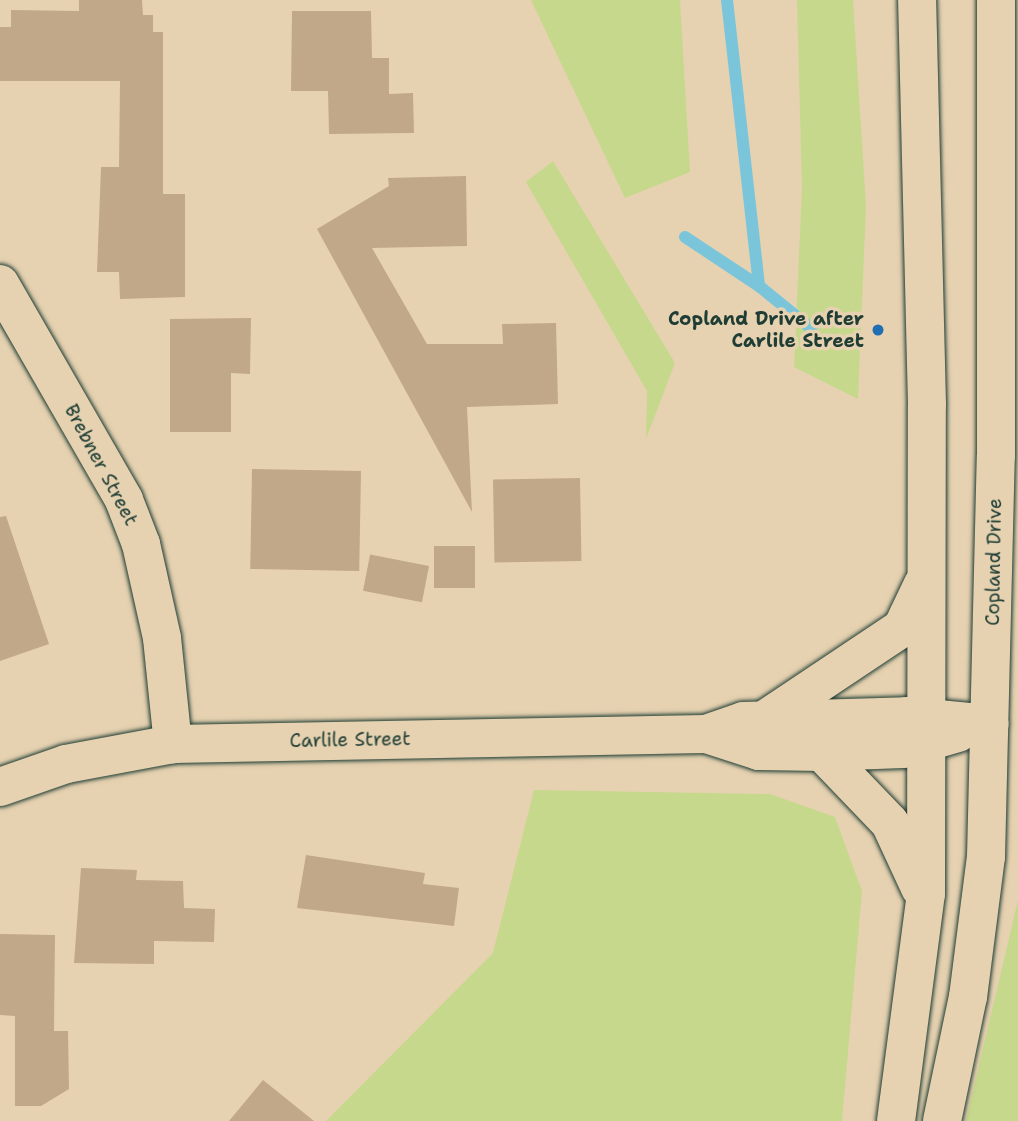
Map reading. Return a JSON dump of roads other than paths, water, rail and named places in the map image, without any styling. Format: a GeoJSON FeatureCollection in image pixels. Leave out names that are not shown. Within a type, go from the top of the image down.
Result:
{"type":"FeatureCollection","features":[{"type":"Feature","properties":{"kind":"main road"},"geometry":{"type":"LineString","coordinates":[[896,1121],[925,904],[928,512],[917,0]]}},
{"type":"Feature","properties":{"kind":"main road","name":"Copland Drive"},"geometry":{"type":"LineString","coordinates":[[942,1121],[968,997],[986,857],[995,550],[996,0]]}},
{"type":"Feature","properties":{"kind":"main road","name":"Brebner Street"},"geometry":{"type":"LineString","coordinates":[[0,284],[124,500],[141,544],[162,638],[173,744]]}},
{"type":"Feature","properties":{"kind":"main road"},"geometry":{"type":"LineString","coordinates":[[764,720],[902,628],[927,573]]}},
{"type":"Feature","properties":{"kind":"main road","name":"Carlile Street"},"geometry":{"type":"LineString","coordinates":[[0,787],[66,764],[173,744],[706,734],[764,720],[926,730]]}},
{"type":"Feature","properties":{"kind":"main road","name":"Carlile Street"},"geometry":{"type":"LineString","coordinates":[[706,734],[759,751],[822,752],[926,730],[990,724]]}},
{"type":"Feature","properties":{"kind":"main road"},"geometry":{"type":"LineString","coordinates":[[822,752],[890,823],[925,904]]}},
{"type":"Feature","properties":{"kind":"waterway"},"geometry":{"type":"LineString","coordinates":[[727,0],[759,286],[812,329]]}},
{"type":"Feature","properties":{"kind":"waterway"},"geometry":{"type":"LineString","coordinates":[[685,237],[759,286]]}},
{"type":"Feature","properties":{"kind":"place","name":"Copland Drive after Carlile Street"},"geometry":{"type":"Point","coordinates":[878,330]}}]}
